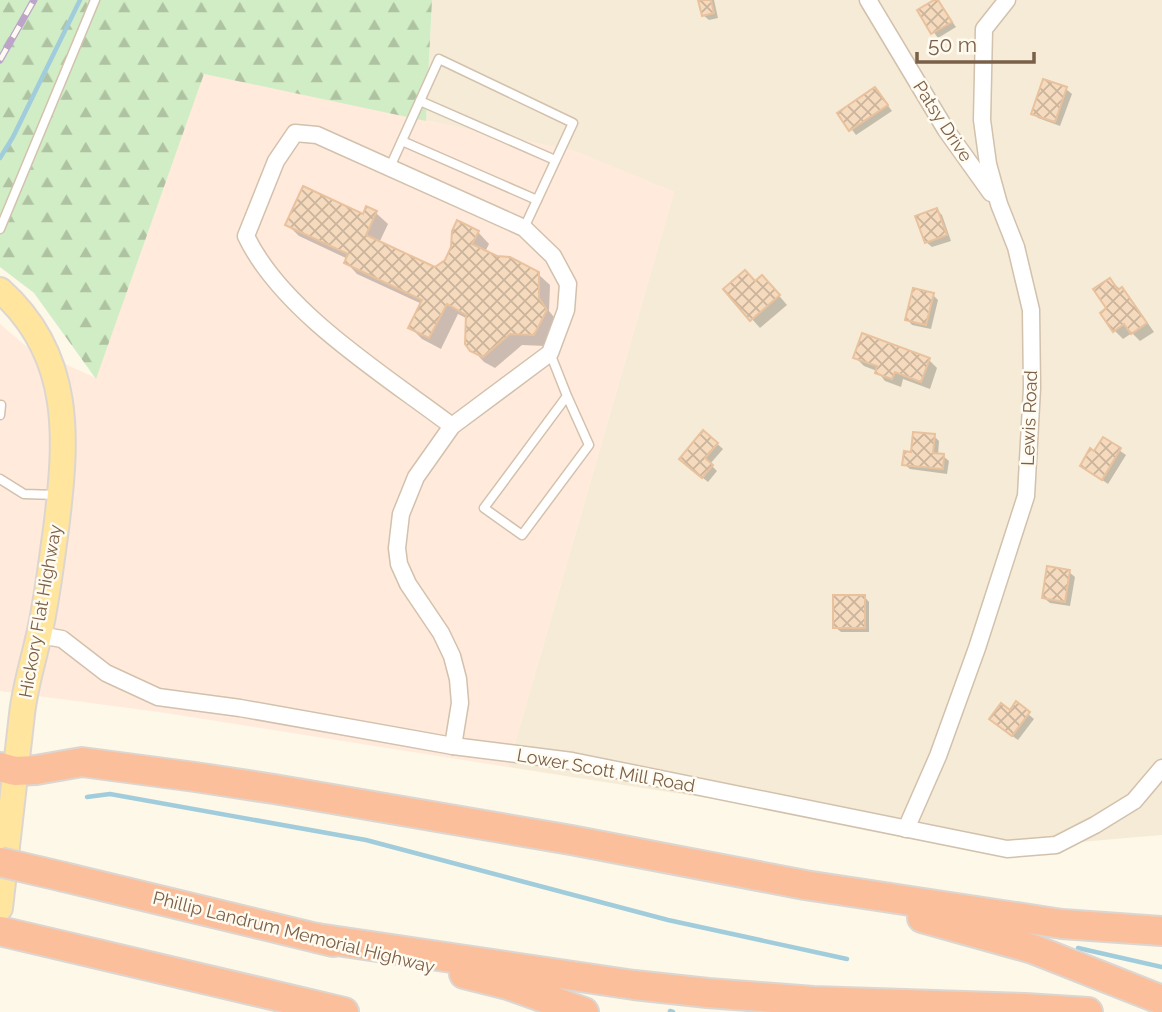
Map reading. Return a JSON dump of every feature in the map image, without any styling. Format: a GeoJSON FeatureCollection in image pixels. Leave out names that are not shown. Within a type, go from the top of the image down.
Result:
{"type":"FeatureCollection","features":[{"type":"Feature","properties":{"kind":"highway"},"geometry":{"type":"LineString","coordinates":[[8,769],[82,762],[274,789],[571,840],[805,885],[1062,924],[1162,931]]}},
{"type":"Feature","properties":{"kind":"highway","name":"Phillip Landrum Memorial Highway"},"geometry":{"type":"LineString","coordinates":[[0,862],[508,985],[584,1012]]}},
{"type":"Feature","properties":{"kind":"highway"},"geometry":{"type":"LineString","coordinates":[[805,885],[1033,949],[1162,1000]]}},
{"type":"Feature","properties":{"kind":"highway"},"geometry":{"type":"LineString","coordinates":[[0,931],[344,1012]]}},
{"type":"Feature","properties":{"kind":"highway"},"geometry":{"type":"LineString","coordinates":[[317,938],[634,985],[708,993],[813,1001],[1088,1012]]}},
{"type":"Feature","properties":{"kind":"main road","name":"Hickory Flat Highway"},"geometry":{"type":"LineString","coordinates":[[0,290],[19,310],[38,337],[58,383],[64,426],[60,495],[39,635],[8,769],[0,908]]}},
{"type":"Feature","properties":{"kind":"main road"},"geometry":{"type":"LineString","coordinates":[[0,738],[22,714]]}},
{"type":"Feature","properties":{"kind":"street","name":"Patsy Drive"},"geometry":{"type":"LineString","coordinates":[[868,0],[946,131],[999,204]]}},
{"type":"Feature","properties":{"kind":"street","name":"Lewis Road"},"geometry":{"type":"LineString","coordinates":[[906,829],[938,756],[964,684],[1026,496],[1032,388],[1031,310],[1016,247],[999,204],[988,164],[982,120],[984,29],[1007,0]]}},
{"type":"Feature","properties":{"kind":"street"},"geometry":{"type":"LineString","coordinates":[[452,426],[311,319],[255,255],[246,236],[276,161],[295,133],[317,135],[524,228],[553,256],[568,284],[566,310],[550,353],[452,426],[416,477],[401,514],[397,548],[400,565],[408,584],[441,633],[452,656],[458,679],[460,703],[453,746]]}},
{"type":"Feature","properties":{"kind":"street","name":"Lower Scott Mill Road"},"geometry":{"type":"LineString","coordinates":[[39,635],[62,639],[106,673],[158,697],[240,708],[453,746],[572,761],[1007,849],[1056,845],[1095,825],[1134,801],[1162,768]]}},
{"type":"Feature","properties":{"kind":"lane"},"geometry":{"type":"LineString","coordinates":[[0,229],[95,0]]}},
{"type":"Feature","properties":{"kind":"lane"},"geometry":{"type":"LineString","coordinates":[[390,167],[439,59],[573,123],[524,228]]}},
{"type":"Feature","properties":{"kind":"lane"},"geometry":{"type":"LineString","coordinates":[[420,101],[555,160]]}},
{"type":"Feature","properties":{"kind":"lane"},"geometry":{"type":"LineString","coordinates":[[402,141],[537,200]]}},
{"type":"Feature","properties":{"kind":"lane"},"geometry":{"type":"LineString","coordinates":[[550,353],[589,446],[522,535],[484,508],[567,396]]}},
{"type":"Feature","properties":{"kind":"lane"},"geometry":{"type":"LineString","coordinates":[[0,415],[1,405]]}},
{"type":"Feature","properties":{"kind":"lane"},"geometry":{"type":"LineString","coordinates":[[0,480],[24,494],[60,495]]}},
{"type":"Feature","properties":{"kind":"shaded area"},"geometry":{"type":"Polygon","coordinates":[[[432,0],[1162,0],[1162,835],[1045,845],[720,800],[508,767],[674,192],[574,151],[426,121],[432,0]]]}},
{"type":"Feature","properties":{"kind":"shaded area"},"geometry":{"type":"Polygon","coordinates":[[[204,74],[575,151],[674,192],[508,767],[159,712],[0,691],[0,324],[27,347],[96,378],[204,74]]]}},
{"type":"Feature","properties":{"kind":"green space"},"geometry":{"type":"Polygon","coordinates":[[[0,0],[432,0],[426,121],[204,74],[96,379],[34,293],[0,267],[0,0]]]}},
{"type":"Feature","properties":{"kind":"building"},"geometry":{"type":"Polygon","coordinates":[[[698,0],[711,0],[714,13],[702,16],[698,0]]]}},
{"type":"Feature","properties":{"kind":"building"},"geometry":{"type":"Polygon","coordinates":[[[938,0],[952,22],[931,34],[917,10],[938,0]]]}},
{"type":"Feature","properties":{"kind":"building"},"geometry":{"type":"Polygon","coordinates":[[[1043,79],[1067,87],[1055,122],[1031,114],[1043,79]]]}},
{"type":"Feature","properties":{"kind":"building"},"geometry":{"type":"Polygon","coordinates":[[[875,87],[888,105],[849,131],[837,113],[875,87]]]}},
{"type":"Feature","properties":{"kind":"building"},"geometry":{"type":"Polygon","coordinates":[[[303,186],[363,214],[366,206],[377,211],[366,235],[435,267],[445,260],[457,220],[479,231],[472,244],[497,256],[510,257],[539,272],[539,298],[547,310],[534,335],[510,334],[483,357],[470,351],[465,344],[466,315],[447,304],[429,338],[408,328],[422,300],[344,263],[348,254],[285,225],[303,186]]]}},
{"type":"Feature","properties":{"kind":"building"},"geometry":{"type":"Polygon","coordinates":[[[937,208],[947,235],[925,243],[915,216],[937,208]]]}},
{"type":"Feature","properties":{"kind":"building"},"geometry":{"type":"Polygon","coordinates":[[[745,270],[755,281],[762,275],[780,295],[750,321],[723,289],[745,270]]]}},
{"type":"Feature","properties":{"kind":"building"},"geometry":{"type":"Polygon","coordinates":[[[1110,278],[1118,290],[1122,287],[1147,323],[1131,334],[1124,324],[1113,332],[1100,313],[1106,308],[1093,289],[1110,278]]]}},
{"type":"Feature","properties":{"kind":"building"},"geometry":{"type":"Polygon","coordinates":[[[913,288],[934,293],[926,325],[905,320],[913,288]]]}},
{"type":"Feature","properties":{"kind":"building"},"geometry":{"type":"Polygon","coordinates":[[[862,333],[930,358],[921,382],[895,372],[892,379],[875,373],[877,366],[853,358],[862,333]]]}},
{"type":"Feature","properties":{"kind":"building"},"geometry":{"type":"Polygon","coordinates":[[[703,430],[718,443],[705,458],[713,465],[702,478],[679,459],[703,430]]]}},
{"type":"Feature","properties":{"kind":"building"},"geometry":{"type":"Polygon","coordinates":[[[913,432],[935,434],[933,453],[944,454],[943,469],[902,465],[904,451],[911,452],[913,432]]]}},
{"type":"Feature","properties":{"kind":"building"},"geometry":{"type":"Polygon","coordinates":[[[1103,437],[1121,448],[1102,480],[1080,466],[1090,448],[1094,451],[1103,437]]]}},
{"type":"Feature","properties":{"kind":"building"},"geometry":{"type":"Polygon","coordinates":[[[1047,566],[1070,570],[1065,602],[1042,598],[1047,566]]]}},
{"type":"Feature","properties":{"kind":"building"},"geometry":{"type":"Polygon","coordinates":[[[833,595],[865,595],[865,628],[833,628],[833,595]]]}},
{"type":"Feature","properties":{"kind":"building"},"geometry":{"type":"Polygon","coordinates":[[[1016,701],[1030,712],[1012,736],[989,719],[1001,703],[1010,710],[1016,701]]]}},
{"type":"Feature","properties":{"kind":"waterway"},"geometry":{"type":"LineString","coordinates":[[0,158],[13,137],[80,0]]}},
{"type":"Feature","properties":{"kind":"waterway"},"geometry":{"type":"LineString","coordinates":[[87,797],[110,794],[366,840],[668,920],[847,959]]}},
{"type":"Feature","properties":{"kind":"waterway"},"geometry":{"type":"LineString","coordinates":[[1078,948],[1162,967]]}},
{"type":"Feature","properties":{"kind":"railway"},"geometry":{"type":"LineString","coordinates":[[0,60],[34,0]]}}]}
